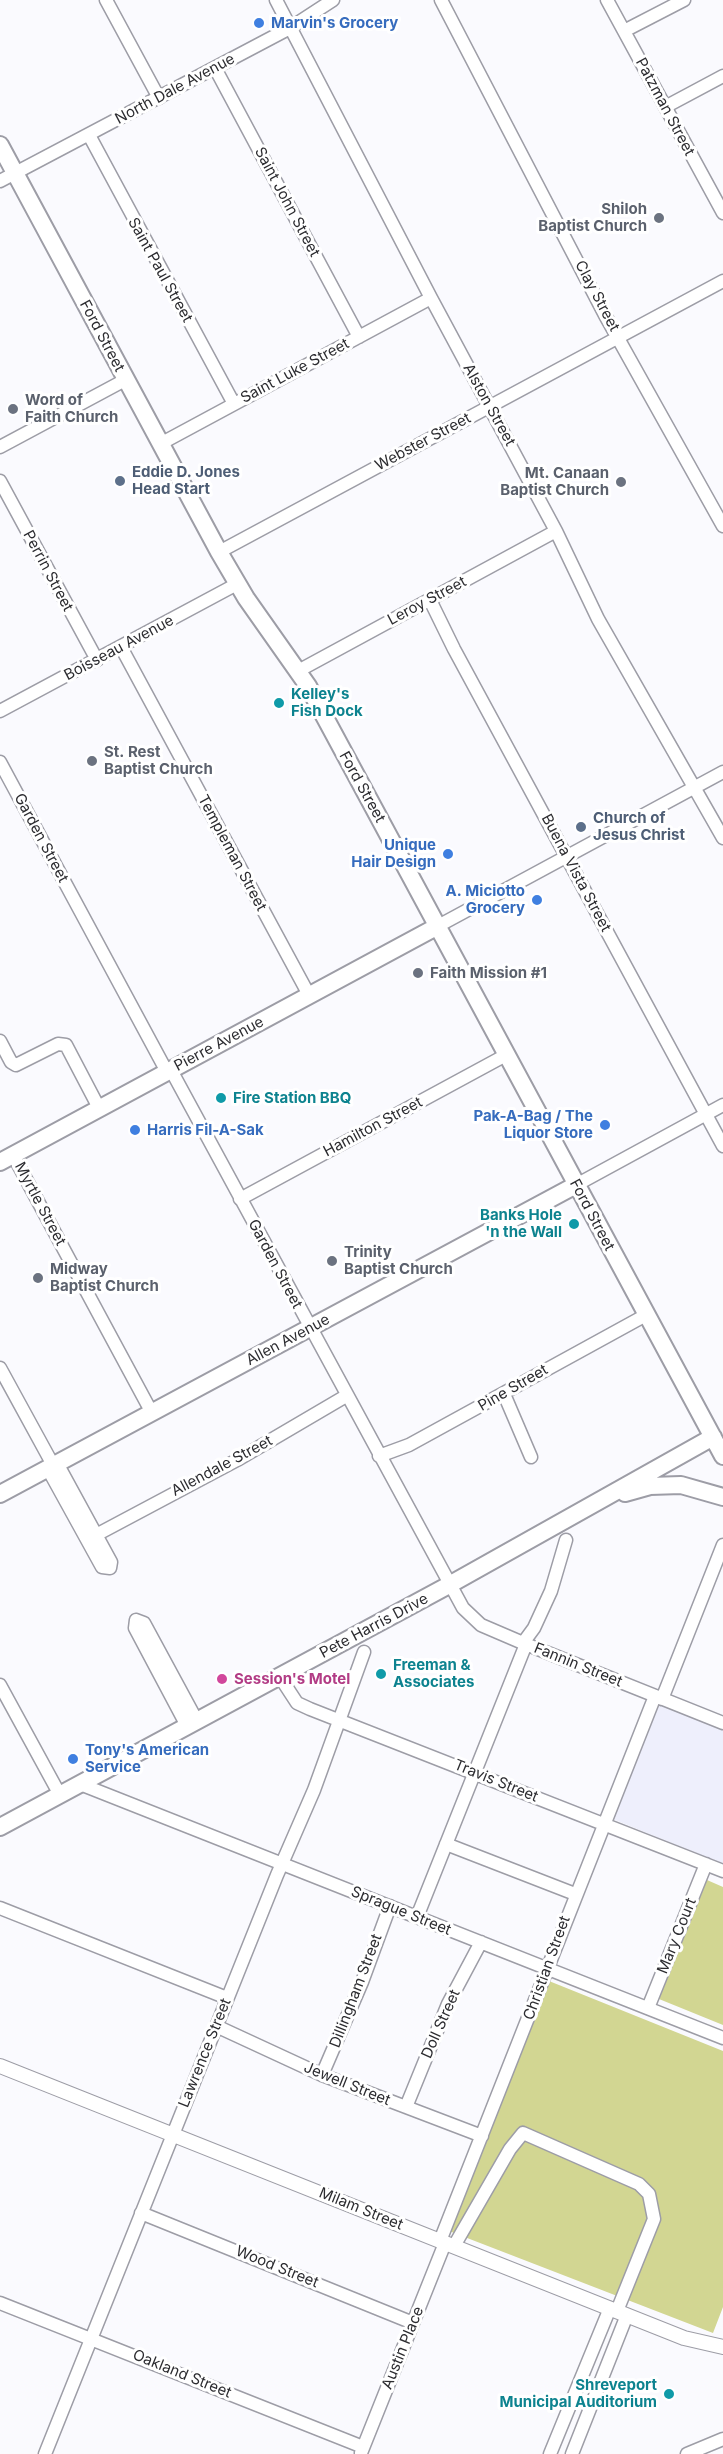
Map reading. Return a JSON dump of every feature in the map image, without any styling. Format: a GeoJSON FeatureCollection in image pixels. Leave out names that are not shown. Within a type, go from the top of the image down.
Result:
{"type":"FeatureCollection","features":[{"type":"Feature","properties":{"kind":"main road","name":"Ford Street"},"geometry":{"type":"LineString","coordinates":[[0,145],[8,178],[125,380],[237,584],[298,670],[646,1315],[718,1435],[723,1456]]}},
{"type":"Feature","properties":{"kind":"main road","name":"Pierre Avenue"},"geometry":{"type":"LineString","coordinates":[[6,1158],[438,926]]}},
{"type":"Feature","properties":{"kind":"main road","name":"Allen Avenue"},"geometry":{"type":"LineString","coordinates":[[0,1494],[576,1185]]}},
{"type":"Feature","properties":{"kind":"main road","name":"Pete Harris Drive"},"geometry":{"type":"LineString","coordinates":[[0,1827],[449,1585],[718,1435]]}},
{"type":"Feature","properties":{"kind":"main road"},"geometry":{"type":"LineString","coordinates":[[603,1498],[650,1486],[681,1485],[723,1497]]}},
{"type":"Feature","properties":{"kind":"street"},"geometry":{"type":"LineString","coordinates":[[106,0],[159,98]]}},
{"type":"Feature","properties":{"kind":"street","name":"Alston Street"},"geometry":{"type":"LineString","coordinates":[[276,0],[431,298],[556,531],[598,619],[696,787],[723,838]]}},
{"type":"Feature","properties":{"kind":"street","name":"North Dale Avenue"},"geometry":{"type":"LineString","coordinates":[[8,178],[290,28],[333,0]]}},
{"type":"Feature","properties":{"kind":"street","name":"Clay Street"},"geometry":{"type":"LineString","coordinates":[[441,0],[619,337],[723,526]]}},
{"type":"Feature","properties":{"kind":"street","name":"Patzman Street"},"geometry":{"type":"LineString","coordinates":[[607,0],[723,213]]}},
{"type":"Feature","properties":{"kind":"street"},"geometry":{"type":"LineString","coordinates":[[624,31],[684,0]]}},
{"type":"Feature","properties":{"kind":"street","name":"Saint John Street"},"geometry":{"type":"LineString","coordinates":[[215,68],[359,337]]}},
{"type":"Feature","properties":{"kind":"street"},"geometry":{"type":"LineString","coordinates":[[665,107],[723,76]]}},
{"type":"Feature","properties":{"kind":"street","name":"Saint Paul Street"},"geometry":{"type":"LineString","coordinates":[[89,135],[234,404]]}},
{"type":"Feature","properties":{"kind":"street","name":"Webster Street"},"geometry":{"type":"LineString","coordinates":[[219,552],[723,281]]}},
{"type":"Feature","properties":{"kind":"street","name":"Saint Luke Street"},"geometry":{"type":"LineString","coordinates":[[160,444],[431,298]]}},
{"type":"Feature","properties":{"kind":"street"},"geometry":{"type":"LineString","coordinates":[[0,447],[125,380]]}},
{"type":"Feature","properties":{"kind":"street","name":"Perrin Street"},"geometry":{"type":"LineString","coordinates":[[0,481],[97,660]]}},
{"type":"Feature","properties":{"kind":"street","name":"Leroy Street"},"geometry":{"type":"LineString","coordinates":[[298,670],[556,531]]}},
{"type":"Feature","properties":{"kind":"street","name":"Boisseau Avenue"},"geometry":{"type":"LineString","coordinates":[[0,711],[237,584]]}},
{"type":"Feature","properties":{"kind":"street","name":"Buena Vista Street"},"geometry":{"type":"LineString","coordinates":[[430,600],[454,649],[723,1146]]}},
{"type":"Feature","properties":{"kind":"street","name":"Templeman Street"},"geometry":{"type":"LineString","coordinates":[[121,647],[309,995]]}},
{"type":"Feature","properties":{"kind":"street","name":"Garden Street"},"geometry":{"type":"LineString","coordinates":[[0,762],[449,1585]]}},
{"type":"Feature","properties":{"kind":"street"},"geometry":{"type":"LineString","coordinates":[[438,926],[723,772]]}},
{"type":"Feature","properties":{"kind":"street"},"geometry":{"type":"LineString","coordinates":[[0,1041],[11,1062],[16,1065],[58,1044],[66,1045],[99,1108]]}},
{"type":"Feature","properties":{"kind":"street","name":"Hamilton Street"},"geometry":{"type":"LineString","coordinates":[[240,1199],[506,1055]]}},
{"type":"Feature","properties":{"kind":"street"},"geometry":{"type":"LineString","coordinates":[[576,1185],[723,1106]]}},
{"type":"Feature","properties":{"kind":"street","name":"Myrtle Street"},"geometry":{"type":"LineString","coordinates":[[6,1158],[152,1413]]}},
{"type":"Feature","properties":{"kind":"street","name":"Pine Street"},"geometry":{"type":"LineString","coordinates":[[379,1456],[409,1445],[646,1315]]}},
{"type":"Feature","properties":{"kind":"street"},"geometry":{"type":"LineString","coordinates":[[0,1368],[53,1466],[102,1567],[107,1569],[111,1562],[53,1466]]}},
{"type":"Feature","properties":{"kind":"street"},"geometry":{"type":"LineString","coordinates":[[504,1394],[531,1457]]}},
{"type":"Feature","properties":{"kind":"street","name":"Allendale Street"},"geometry":{"type":"LineString","coordinates":[[96,1535],[237,1460],[346,1396]]}},
{"type":"Feature","properties":{"kind":"street"},"geometry":{"type":"LineString","coordinates":[[417,1917],[524,1644],[551,1591],[566,1540]]}},
{"type":"Feature","properties":{"kind":"street","name":"Christian Street"},"geometry":{"type":"LineString","coordinates":[[446,2243],[482,2136],[575,1894],[723,1545]]}},
{"type":"Feature","properties":{"kind":"street","name":"Fannin Street"},"geometry":{"type":"LineString","coordinates":[[449,1585],[473,1618],[524,1644],[723,1723]]}},
{"type":"Feature","properties":{"kind":"street"},"geometry":{"type":"LineString","coordinates":[[136,1620],[144,1623],[192,1724],[135,1628],[136,1620]]}},
{"type":"Feature","properties":{"kind":"street","name":"Lawrence Street"},"geometry":{"type":"LineString","coordinates":[[45,2454],[227,1998],[282,1863],[301,1825],[364,1652]]}},
{"type":"Feature","properties":{"kind":"street","name":"Travis Street"},"geometry":{"type":"LineString","coordinates":[[280,1677],[297,1703],[723,1871]]}},
{"type":"Feature","properties":{"kind":"street"},"geometry":{"type":"LineString","coordinates":[[0,1685],[60,1795]]}},
{"type":"Feature","properties":{"kind":"street","name":"Sprague Street"},"geometry":{"type":"LineString","coordinates":[[80,1784],[723,2038]]}},
{"type":"Feature","properties":{"kind":"street"},"geometry":{"type":"LineString","coordinates":[[447,1844],[575,1894]]}},
{"type":"Feature","properties":{"kind":"street","name":"Mary Court"},"geometry":{"type":"LineString","coordinates":[[648,2008],[706,1864]]}},
{"type":"Feature","properties":{"kind":"street","name":"Dillingham Street"},"geometry":{"type":"LineString","coordinates":[[322,2075],[358,1991],[390,1906]]}},
{"type":"Feature","properties":{"kind":"street"},"geometry":{"type":"LineString","coordinates":[[0,1908],[227,1998]]}},
{"type":"Feature","properties":{"kind":"street","name":"Doll Street"},"geometry":{"type":"LineString","coordinates":[[406,2107],[448,2004],[481,1942]]}},
{"type":"Feature","properties":{"kind":"street","name":"Jewell Street"},"geometry":{"type":"LineString","coordinates":[[216,2026],[322,2075],[482,2136]]}},
{"type":"Feature","properties":{"kind":"street","name":"Milam Street"},"geometry":{"type":"LineString","coordinates":[[0,2066],[690,2340],[723,2347]]}},
{"type":"Feature","properties":{"kind":"street"},"geometry":{"type":"LineString","coordinates":[[446,2243],[523,2133],[639,2184],[649,2194],[654,2219],[618,2311],[572,2454]]}},
{"type":"Feature","properties":{"kind":"street","name":"Wood Street"},"geometry":{"type":"LineString","coordinates":[[141,2213],[413,2323]]}},
{"type":"Feature","properties":{"kind":"street","name":"Austin Place"},"geometry":{"type":"LineString","coordinates":[[362,2450],[446,2243]]}},
{"type":"Feature","properties":{"kind":"street","name":"Oakland Street"},"geometry":{"type":"LineString","coordinates":[[0,2303],[362,2450]]}},
{"type":"Feature","properties":{"kind":"street"},"geometry":{"type":"LineString","coordinates":[[550,2454],[618,2311]]}},
{"type":"Feature","properties":{"kind":"street"},"geometry":{"type":"LineString","coordinates":[[687,2454],[723,2439]]}},
{"type":"Feature","properties":{"kind":"shaded area"},"geometry":{"type":"Polygon","coordinates":[[[662,1705],[723,1728],[723,1864],[613,1819],[656,1708],[662,1705]]]}},
{"type":"Feature","properties":{"kind":"green space"},"geometry":{"type":"Polygon","coordinates":[[[707,1880],[723,1887],[723,2025],[659,1999],[707,1880]]]}},
{"type":"Feature","properties":{"kind":"green space"},"geometry":{"type":"Polygon","coordinates":[[[549,1981],[723,2051],[723,2307],[713,2333],[449,2231],[549,1981]]]}},
{"type":"Feature","properties":{"kind":"place","name":"Marvin's Grocery"},"geometry":{"type":"Point","coordinates":[259,23]}},
{"type":"Feature","properties":{"kind":"place","name":"Shiloh Baptist Church"},"geometry":{"type":"Point","coordinates":[659,218]}},
{"type":"Feature","properties":{"kind":"place","name":"Word of Faith Church"},"geometry":{"type":"Point","coordinates":[13,409]}},
{"type":"Feature","properties":{"kind":"place","name":"Eddie D. Jones Head Start"},"geometry":{"type":"Point","coordinates":[120,481]}},
{"type":"Feature","properties":{"kind":"place","name":"Mt. Canaan Baptist Church"},"geometry":{"type":"Point","coordinates":[621,482]}},
{"type":"Feature","properties":{"kind":"place","name":"Kelley's Fish Dock"},"geometry":{"type":"Point","coordinates":[279,703]}},
{"type":"Feature","properties":{"kind":"place","name":"St. Rest Baptist Church"},"geometry":{"type":"Point","coordinates":[92,761]}},
{"type":"Feature","properties":{"kind":"place","name":"Church of Jesus Christ"},"geometry":{"type":"Point","coordinates":[581,827]}},
{"type":"Feature","properties":{"kind":"place","name":"Unique Hair Design"},"geometry":{"type":"Point","coordinates":[448,854]}},
{"type":"Feature","properties":{"kind":"place","name":"A. Miciotto Grocery"},"geometry":{"type":"Point","coordinates":[537,900]}},
{"type":"Feature","properties":{"kind":"place","name":"Faith Mission #1"},"geometry":{"type":"Point","coordinates":[418,973]}},
{"type":"Feature","properties":{"kind":"place","name":"Fire Station BBQ"},"geometry":{"type":"Point","coordinates":[221,1098]}},
{"type":"Feature","properties":{"kind":"place","name":"Pak-A-Bag / The Liquor Store"},"geometry":{"type":"Point","coordinates":[605,1125]}},
{"type":"Feature","properties":{"kind":"place","name":"Harris Fil-A-Sak"},"geometry":{"type":"Point","coordinates":[135,1130]}},
{"type":"Feature","properties":{"kind":"place","name":"Banks Hole 'n the Wall"},"geometry":{"type":"Point","coordinates":[574,1224]}},
{"type":"Feature","properties":{"kind":"place","name":"Trinity Baptist Church"},"geometry":{"type":"Point","coordinates":[332,1261]}},
{"type":"Feature","properties":{"kind":"place","name":"Midway Baptist Church"},"geometry":{"type":"Point","coordinates":[38,1278]}},
{"type":"Feature","properties":{"kind":"place","name":"Freeman & Associates"},"geometry":{"type":"Point","coordinates":[381,1674]}},
{"type":"Feature","properties":{"kind":"place","name":"Session's Motel"},"geometry":{"type":"Point","coordinates":[222,1679]}},
{"type":"Feature","properties":{"kind":"place","name":"Tony's American Service"},"geometry":{"type":"Point","coordinates":[73,1759]}},
{"type":"Feature","properties":{"kind":"place","name":"Shreveport Municipal Auditorium"},"geometry":{"type":"Point","coordinates":[669,2394]}}]}
